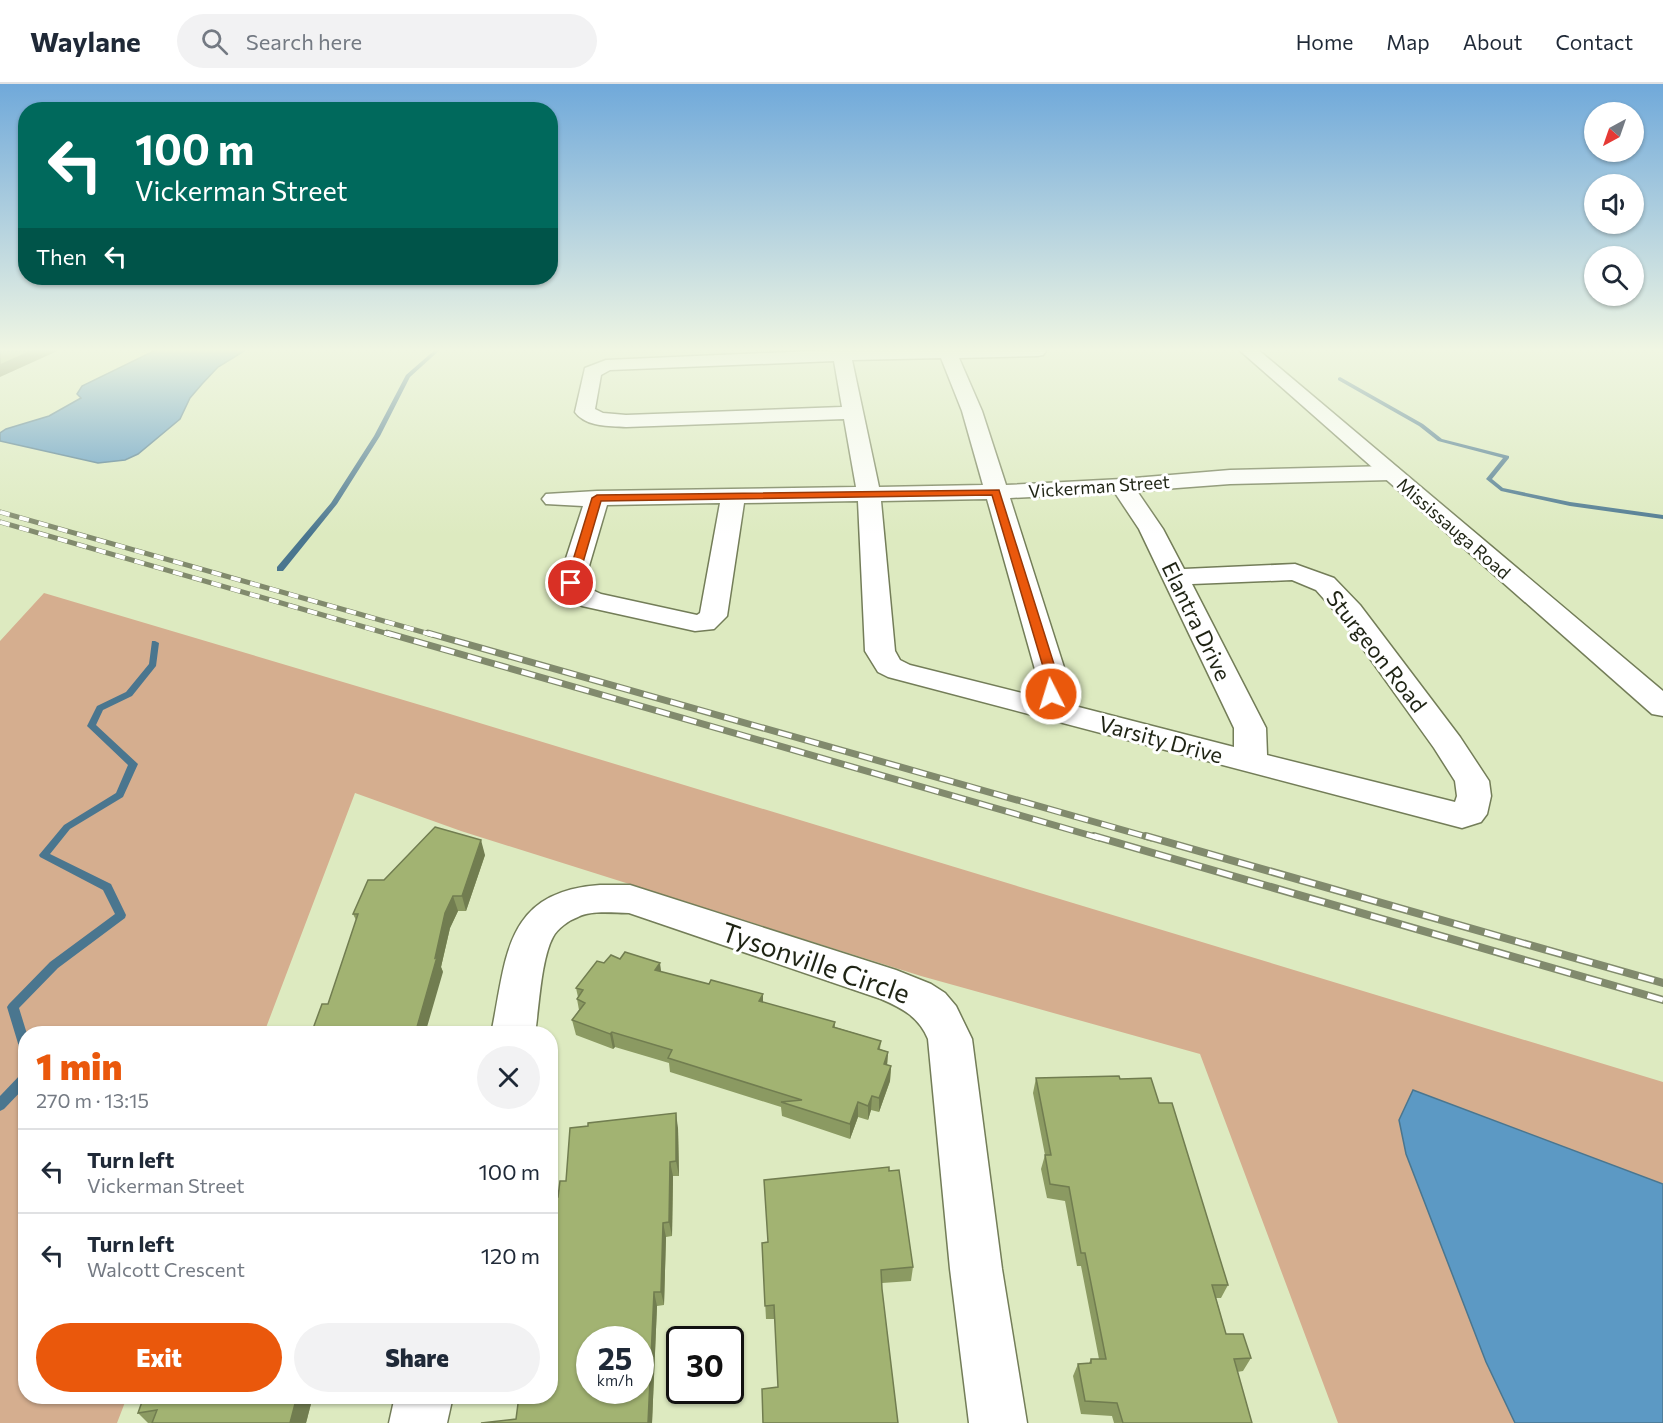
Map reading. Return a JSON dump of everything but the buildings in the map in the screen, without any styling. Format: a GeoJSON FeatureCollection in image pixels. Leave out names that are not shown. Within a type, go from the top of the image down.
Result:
{"type":"FeatureCollection","features":[{"type":"Feature","properties":{"kind":"street"},"geometry":{"type":"LineString","coordinates":[[585,410],[599,419],[626,421],[854,413],[869,495]]}},
{"type":"Feature","properties":{"kind":"street"},"geometry":{"type":"LineString","coordinates":[[972,410],[1053,680],[1046,708]]}},
{"type":"Feature","properties":{"kind":"street","name":"Mississauga Road"},"geometry":{"type":"LineString","coordinates":[[1318,410],[1663,707]]}},
{"type":"Feature","properties":{"kind":"street","name":"Vickerman Street"},"geometry":{"type":"LineString","coordinates":[[555,498],[996,492],[1122,486],[1230,477],[1390,473]]}},
{"type":"Feature","properties":{"kind":"street","name":"Elantra Drive"},"geometry":{"type":"LineString","coordinates":[[1122,486],[1151,529],[1250,728],[1251,762]]}},
{"type":"Feature","properties":{"kind":"street","name":"Varsity Drive"},"geometry":{"type":"LineString","coordinates":[[869,495],[880,651],[883,661],[888,666],[899,671],[1462,816]]}},
{"type":"Feature","properties":{"kind":"street"},"geometry":{"type":"LineString","coordinates":[[597,498],[571,583],[575,592],[592,600],[694,623],[704,623],[713,616],[733,497]]}},
{"type":"Feature","properties":{"kind":"street","name":"Sturgeon Road"},"geometry":{"type":"LineString","coordinates":[[1174,577],[1295,572],[1310,576],[1325,584],[1350,611],[1472,781],[1473,808],[1469,814],[1462,816]]}},
{"type":"Feature","properties":{"kind":"street","name":"Tysonville Circle"},"geometry":{"type":"LineString","coordinates":[[514,1026],[527,957],[536,930],[552,914],[569,904],[599,899],[630,899],[923,998],[941,1016],[950,1039],[976,1269],[998,1423]]}},
{"type":"Feature","properties":{"kind":"street"},"geometry":{"type":"LineString","coordinates":[[418,1423],[422,1404]]}},
{"type":"Feature","properties":{"kind":"shaded area"},"geometry":{"type":"Polygon","coordinates":[[[44,593],[1663,1082],[1663,1423],[1338,1423],[1200,1054],[921,976],[461,831],[355,793],[267,1026],[18,1026],[18,1404],[124,1404],[117,1423],[0,1423],[0,641],[44,593]]]}},
{"type":"Feature","properties":{"kind":"water"},"geometry":{"type":"Polygon","coordinates":[[[59,410],[184,410],[180,419],[138,454],[125,460],[98,463],[0,441],[0,433],[6,429],[49,416],[59,410]]]}},
{"type":"Feature","properties":{"kind":"water"},"geometry":{"type":"Polygon","coordinates":[[[1413,1090],[1663,1184],[1663,1423],[1515,1423],[1486,1362],[1406,1154],[1399,1120],[1413,1090]]]}},
{"type":"Feature","properties":{"kind":"waterway"},"geometry":{"type":"LineString","coordinates":[[280,569],[334,504],[377,436],[390,410]]}},
{"type":"Feature","properties":{"kind":"waterway"},"geometry":{"type":"LineString","coordinates":[[1395,410],[1421,425],[1440,440],[1507,457],[1489,479],[1501,489],[1570,504],[1663,517]]}},
{"type":"Feature","properties":{"kind":"waterway"},"geometry":{"type":"LineString","coordinates":[[19,1026],[13,1007],[54,965],[121,915],[107,887],[44,855],[67,827],[120,795],[133,764],[91,726],[100,708],[129,694],[153,664],[155,643]]}},
{"type":"Feature","properties":{"kind":"waterway"},"geometry":{"type":"LineString","coordinates":[[0,1105],[18,1086]]}},
{"type":"Feature","properties":{"kind":"railway"},"geometry":{"type":"LineString","coordinates":[[0,512],[433,635]]}},
{"type":"Feature","properties":{"kind":"railway"},"geometry":{"type":"LineString","coordinates":[[0,522],[392,635]]}},
{"type":"Feature","properties":{"kind":"railway"},"geometry":{"type":"LineString","coordinates":[[387,633],[1099,838]]}},
{"type":"Feature","properties":{"kind":"railway"},"geometry":{"type":"LineString","coordinates":[[428,633],[1151,838]]}},
{"type":"Feature","properties":{"kind":"railway"},"geometry":{"type":"LineString","coordinates":[[1094,836],[1663,1000]]}},
{"type":"Feature","properties":{"kind":"railway"},"geometry":{"type":"LineString","coordinates":[[1146,836],[1663,983]]}},
{"type":"Feature","properties":{"kind":"route"},"geometry":{"type":"LineString","coordinates":[[571,583],[597,498],[996,492],[1053,680],[1051,694]]}}]}
